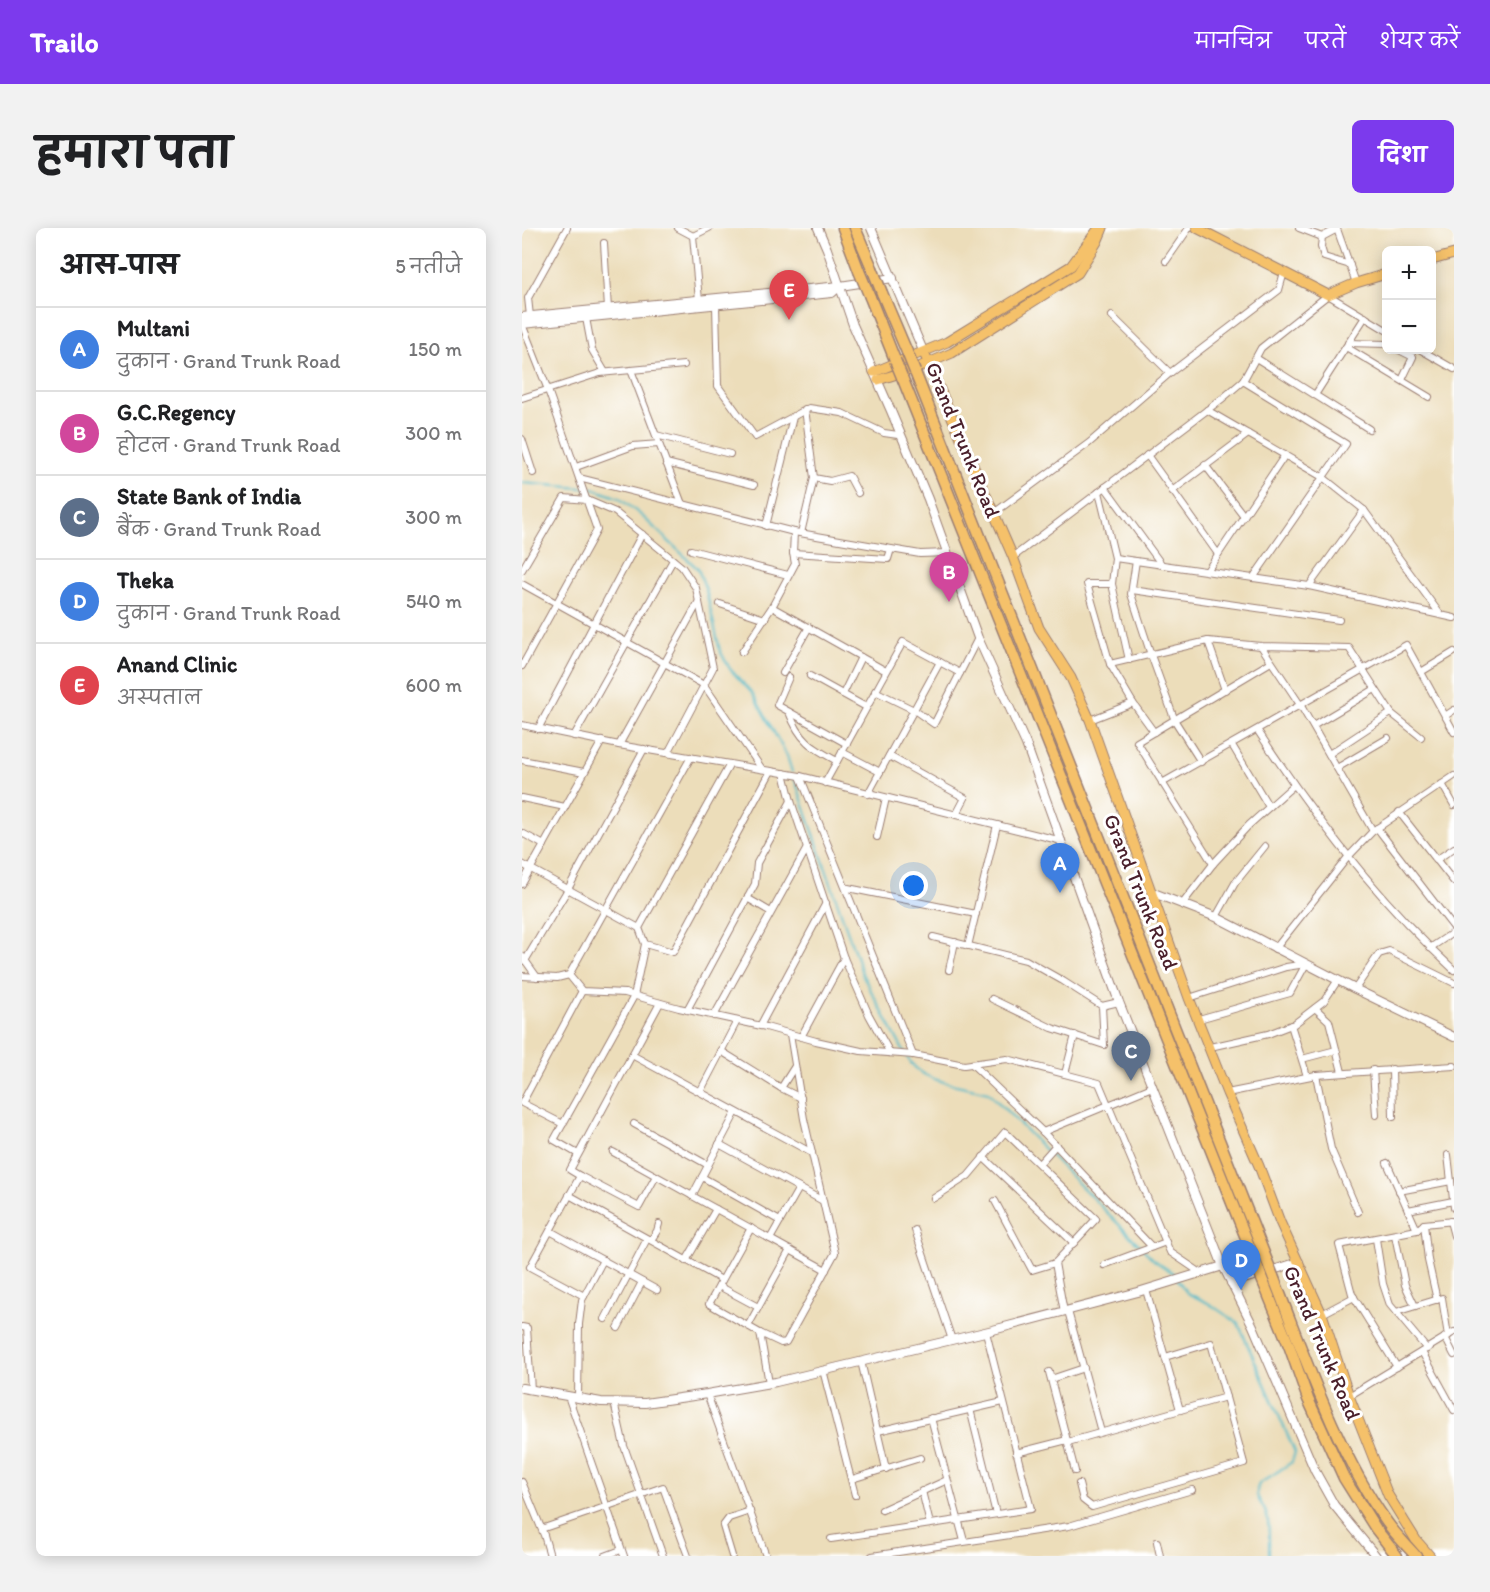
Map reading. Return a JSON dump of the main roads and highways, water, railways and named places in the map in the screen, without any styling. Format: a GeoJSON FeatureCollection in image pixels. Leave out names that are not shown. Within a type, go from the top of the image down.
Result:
{"type":"FeatureCollection","features":[{"type":"Feature","properties":{"kind":"highway","name":"Grand Trunk Road"},"geometry":{"type":"LineString","coordinates":[[843,228],[963,534],[1265,1272],[1356,1473],[1387,1522],[1416,1556]]}},
{"type":"Feature","properties":{"kind":"highway","name":"Grand Trunk Road"},"geometry":{"type":"LineString","coordinates":[[855,228],[915,372],[1265,1272],[1308,1399],[1344,1478],[1376,1529],[1397,1556]]}},
{"type":"Feature","properties":{"kind":"main road"},"geometry":{"type":"LineString","coordinates":[[1101,228],[1097,242],[1078,273],[952,353],[928,364],[876,376],[947,342],[1071,266],[1101,228]]}},
{"type":"Feature","properties":{"kind":"main road"},"geometry":{"type":"LineString","coordinates":[[1197,228],[1328,296],[1356,282],[1382,275]]}},
{"type":"Feature","properties":{"kind":"main road"},"geometry":{"type":"LineString","coordinates":[[1436,259],[1454,254]]}},
{"type":"Feature","properties":{"kind":"main road"},"geometry":{"type":"LineString","coordinates":[[924,353],[1013,557],[1039,628],[1071,678],[1090,720],[1189,998],[1227,1093],[1322,1314],[1349,1396],[1388,1495],[1416,1540],[1431,1556]]}},
{"type":"Feature","properties":{"kind":"waterway"},"geometry":{"type":"LineString","coordinates":[[522,483],[594,489],[619,498],[642,516],[698,569],[706,590],[720,651],[730,669],[753,694],[787,756],[792,772]]}},
{"type":"Feature","properties":{"kind":"waterway"},"geometry":{"type":"LineString","coordinates":[[794,777],[863,976],[904,1052]]}},
{"type":"Feature","properties":{"kind":"waterway"},"geometry":{"type":"LineString","coordinates":[[907,1057],[922,1073],[932,1078],[988,1092],[1155,1261],[1173,1273],[1187,1293],[1208,1303],[1238,1323],[1295,1452],[1292,1462],[1259,1484],[1257,1489],[1268,1521],[1269,1556]]}},
{"type":"Feature","properties":{"kind":"place","name":"Anand Clinic"},"geometry":{"type":"Point","coordinates":[789,320]}},
{"type":"Feature","properties":{"kind":"place","name":"G.C.Regency"},"geometry":{"type":"Point","coordinates":[949,602]}},
{"type":"Feature","properties":{"kind":"place","name":"Multani"},"geometry":{"type":"Point","coordinates":[1060,893]}},
{"type":"Feature","properties":{"kind":"place","name":"State Bank of India"},"geometry":{"type":"Point","coordinates":[1131,1081]}},
{"type":"Feature","properties":{"kind":"place","name":"Theka"},"geometry":{"type":"Point","coordinates":[1241,1290]}}]}
